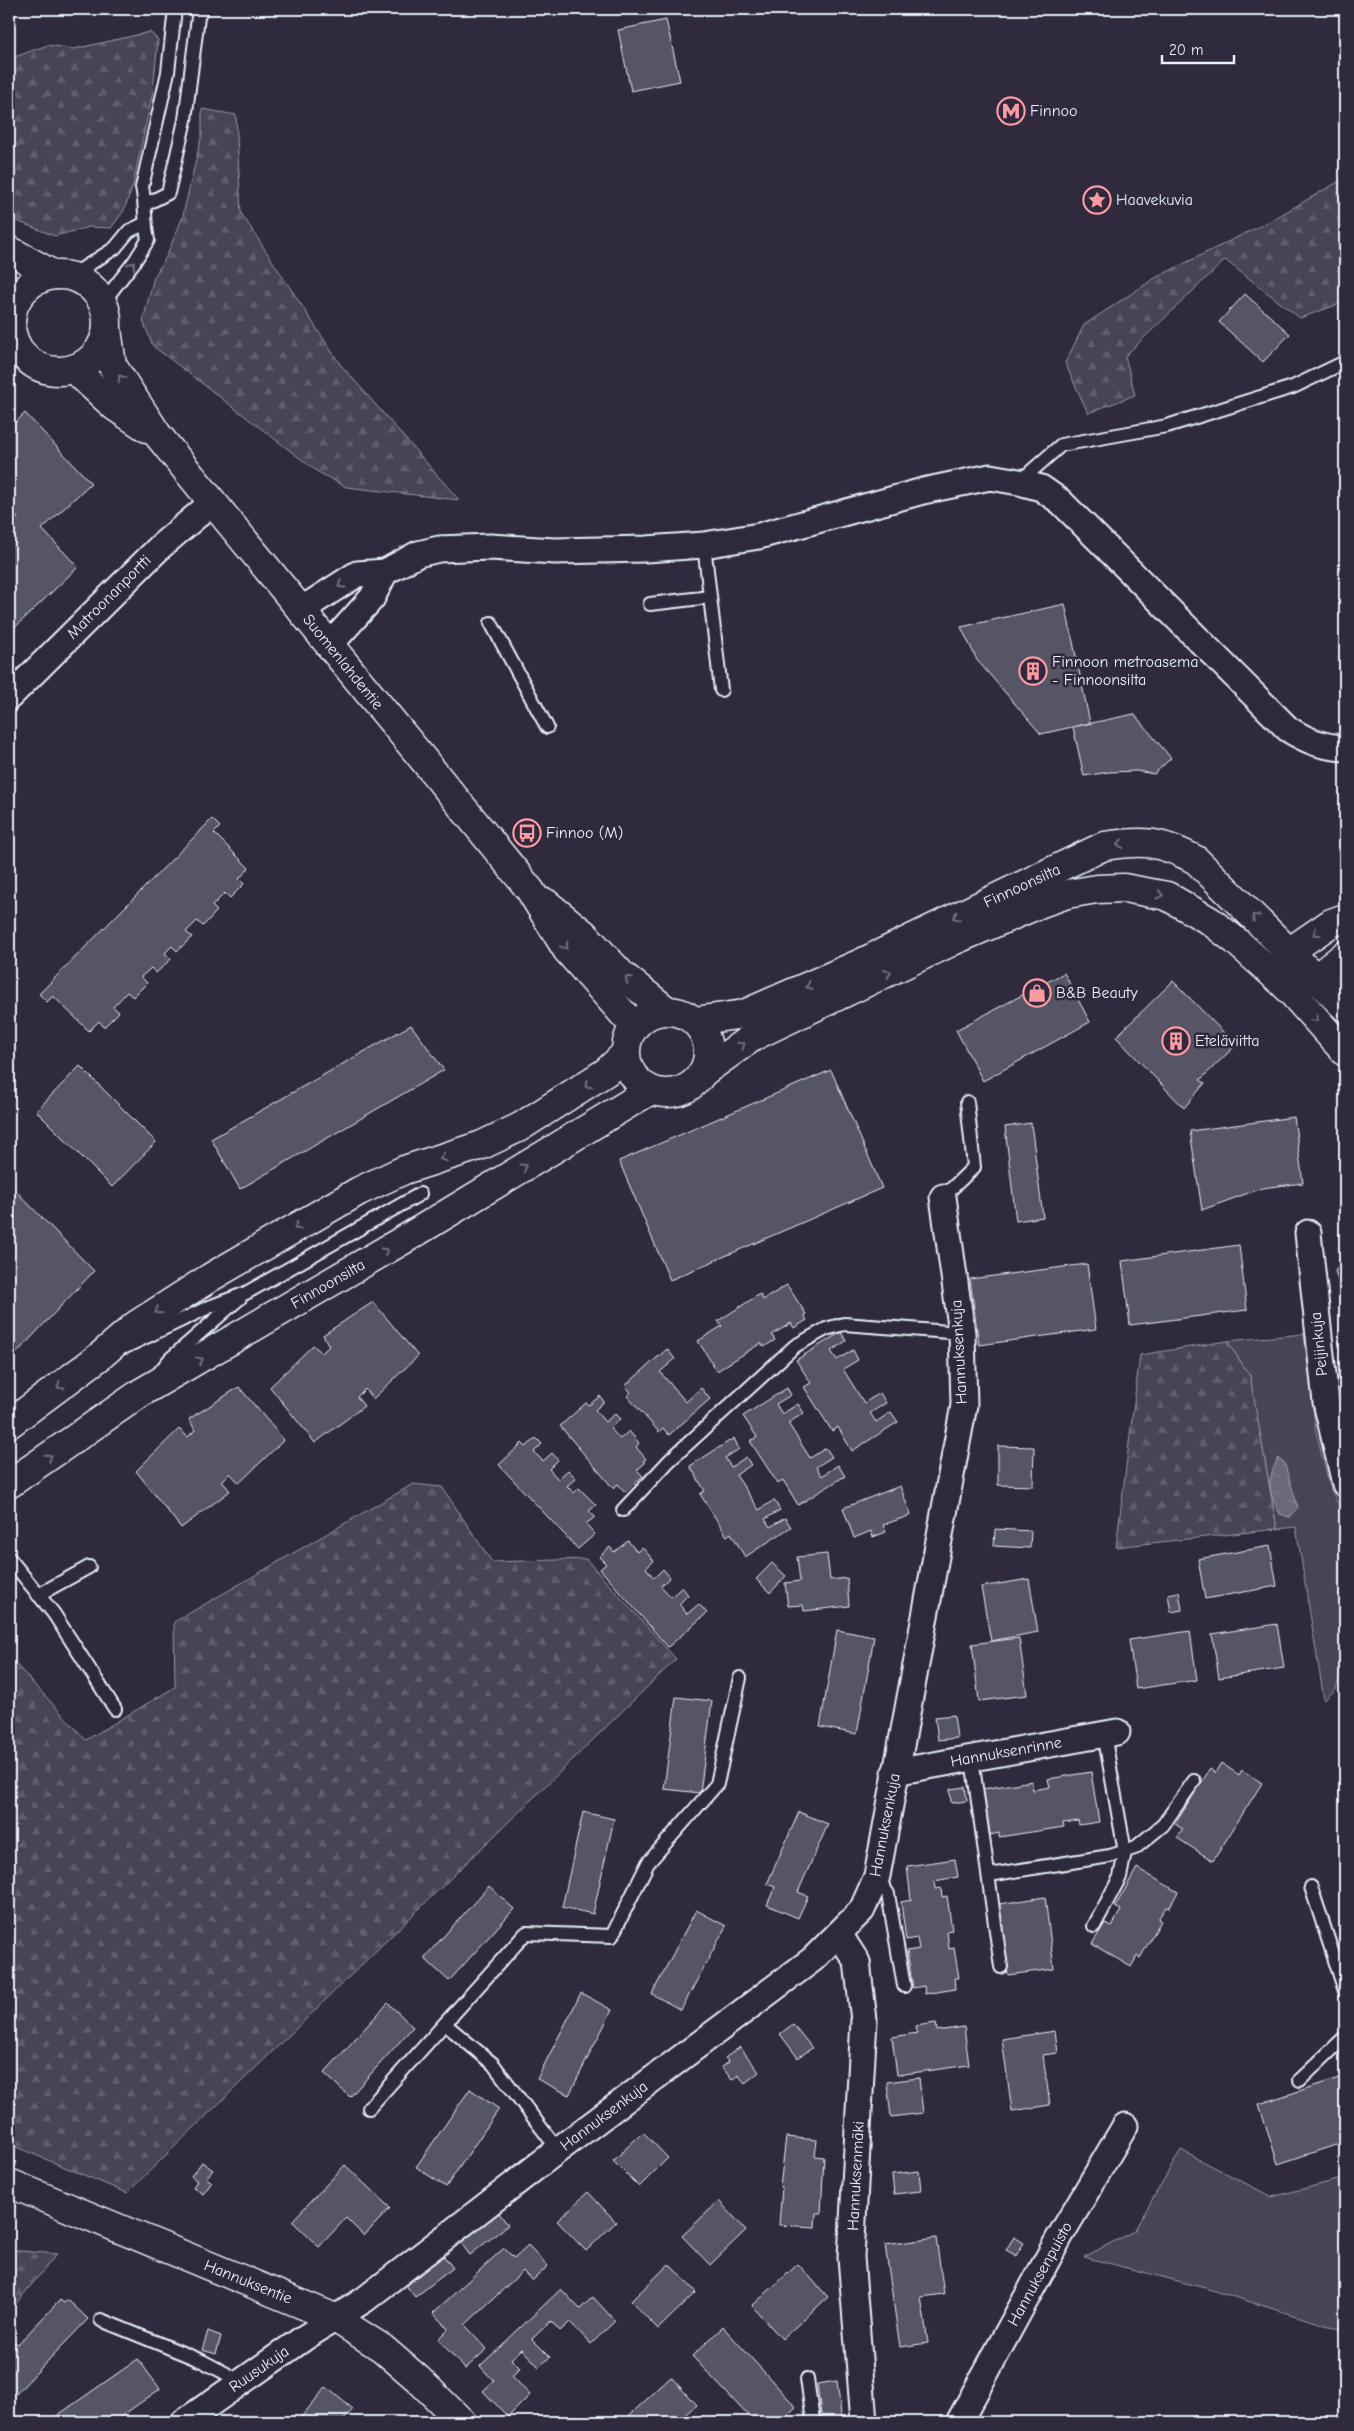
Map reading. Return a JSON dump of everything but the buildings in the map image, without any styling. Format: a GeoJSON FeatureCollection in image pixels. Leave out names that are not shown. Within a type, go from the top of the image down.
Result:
{"type":"FeatureCollection","features":[{"type":"Feature","properties":{"kind":"main road"},"geometry":{"type":"LineString","coordinates":[[9,250],[90,286],[103,302],[107,316],[107,329],[103,342],[96,354],[86,363],[74,369],[56,371],[37,366],[29,361],[18,347],[11,316],[18,298],[27,286],[40,278],[63,275]]}},
{"type":"Feature","properties":{"kind":"main road","name":"Suomenlahdentie"},"geometry":{"type":"LineString","coordinates":[[107,329],[112,365],[157,434],[530,890],[567,950],[634,1026]]}},
{"type":"Feature","properties":{"kind":"main road","name":"Suomenlahdentie"},"geometry":{"type":"LineString","coordinates":[[74,369],[114,406],[157,434]]}},
{"type":"Feature","properties":{"kind":"main road","name":"Finnoonsilta"},"geometry":{"type":"LineString","coordinates":[[695,1021],[744,1014],[861,963],[1104,846],[1128,842],[1152,842],[1175,849],[1196,860],[1345,1007]]}},
{"type":"Feature","properties":{"kind":"main road","name":"Finnoonsilta"},"geometry":{"type":"LineString","coordinates":[[702,1073],[754,1036],[953,941],[1044,902],[1067,894],[1097,889],[1148,891],[1184,905],[1236,941],[1286,986],[1345,1052]]}},
{"type":"Feature","properties":{"kind":"main road","name":"Suomenlahdentie"},"geometry":{"type":"LineString","coordinates":[[530,890],[584,934],[622,975],[666,1010]]}},
{"type":"Feature","properties":{"kind":"main road"},"geometry":{"type":"LineString","coordinates":[[1345,918],[1331,922],[1289,952],[1286,986],[1315,979],[1345,955]]}},
{"type":"Feature","properties":{"kind":"main road"},"geometry":{"type":"LineString","coordinates":[[666,1010],[695,1021],[704,1032],[708,1045],[707,1059],[702,1073],[693,1084],[680,1091],[666,1093],[651,1090],[638,1082],[629,1069],[625,1054],[627,1039],[634,1026],[648,1014],[666,1010]]}},
{"type":"Feature","properties":{"kind":"main road"},"geometry":{"type":"LineString","coordinates":[[9,1424],[99,1357],[136,1325],[211,1277],[351,1195],[404,1170],[482,1145],[520,1127],[606,1072],[625,1054]]}},
{"type":"Feature","properties":{"kind":"main road","name":"Finnoonsilta"},"geometry":{"type":"LineString","coordinates":[[9,1484],[142,1392],[410,1236],[651,1090]]}},
{"type":"Feature","properties":{"kind":"main road","name":"Hannuksentie"},"geometry":{"type":"LineString","coordinates":[[9,2183],[335,2318],[382,2348],[418,2379],[462,2422]]}},
{"type":"Feature","properties":{"kind":"street"},"geometry":{"type":"LineString","coordinates":[[301,610],[357,574],[385,572],[418,554],[457,546],[555,550],[646,550],[704,545],[759,536],[922,491],[990,477],[1041,488],[1061,502],[1288,729],[1305,740],[1325,747],[1345,748]]}},
{"type":"Feature","properties":{"kind":"street","name":"Matroonanportti"},"geometry":{"type":"LineString","coordinates":[[9,696],[161,546],[213,502]]}},
{"type":"Feature","properties":{"kind":"street"},"geometry":{"type":"LineString","coordinates":[[329,646],[372,598],[385,572]]}},
{"type":"Feature","properties":{"kind":"street","name":"Hannuksenkuja"},"geometry":{"type":"LineString","coordinates":[[335,2318],[364,2300],[558,2150],[813,1959],[862,1910],[877,1876],[964,1405],[962,1333],[943,1197]]}},
{"type":"Feature","properties":{"kind":"street","name":"Peijinkuja"},"geometry":{"type":"LineString","coordinates":[[1308,1233],[1326,1402],[1345,1484]]}},
{"type":"Feature","properties":{"kind":"street","name":"Hannuksenrinne"},"geometry":{"type":"LineString","coordinates":[[896,1772],[1110,1733]]}},
{"type":"Feature","properties":{"kind":"street","name":"Hannuksenmäki"},"geometry":{"type":"LineString","coordinates":[[839,1934],[857,1962],[864,2020],[851,2256],[864,2422]]}},
{"type":"Feature","properties":{"kind":"street","name":"Hannuksenpuisto"},"geometry":{"type":"LineString","coordinates":[[959,2422],[1059,2238],[1125,2126]]}},
{"type":"Feature","properties":{"kind":"street","name":"Ruusukuja"},"geometry":{"type":"LineString","coordinates":[[184,2422],[335,2318]]}},
{"type":"Feature","properties":{"kind":"lane"},"geometry":{"type":"LineString","coordinates":[[103,302],[134,262],[148,240],[144,224],[146,204],[142,187],[168,72],[175,9]]}},
{"type":"Feature","properties":{"kind":"lane"},"geometry":{"type":"LineString","coordinates":[[146,204],[168,193],[185,120],[198,16],[202,9]]}},
{"type":"Feature","properties":{"kind":"lane"},"geometry":{"type":"LineString","coordinates":[[63,275],[115,248],[130,231],[144,224]]}},
{"type":"Feature","properties":{"kind":"lane"},"geometry":{"type":"LineString","coordinates":[[1019,482],[1062,445],[1167,426],[1293,387],[1345,362]]}},
{"type":"Feature","properties":{"kind":"lane"},"geometry":{"type":"LineString","coordinates":[[704,545],[722,690]]}},
{"type":"Feature","properties":{"kind":"lane"},"geometry":{"type":"LineString","coordinates":[[650,604],[710,597]]}},
{"type":"Feature","properties":{"kind":"lane"},"geometry":{"type":"LineString","coordinates":[[491,623],[547,727]]}},
{"type":"Feature","properties":{"kind":"lane"},"geometry":{"type":"LineString","coordinates":[[943,1197],[974,1168],[967,1102]]}},
{"type":"Feature","properties":{"kind":"lane"},"geometry":{"type":"LineString","coordinates":[[99,1357],[209,1307],[246,1293],[420,1194]]}},
{"type":"Feature","properties":{"kind":"lane"},"geometry":{"type":"LineString","coordinates":[[142,1392],[170,1359],[246,1293]]}},
{"type":"Feature","properties":{"kind":"lane"},"geometry":{"type":"LineString","coordinates":[[623,1510],[670,1460],[795,1346],[809,1338],[844,1324],[962,1333]]}},
{"type":"Feature","properties":{"kind":"lane"},"geometry":{"type":"LineString","coordinates":[[9,1558],[54,1614],[115,1709]]}},
{"type":"Feature","properties":{"kind":"lane"},"geometry":{"type":"LineString","coordinates":[[38,1595],[90,1567]]}},
{"type":"Feature","properties":{"kind":"lane"},"geometry":{"type":"LineString","coordinates":[[369,2108],[526,1933],[612,1936],[648,1863],[717,1784],[740,1678]]}},
{"type":"Feature","properties":{"kind":"lane"},"geometry":{"type":"LineString","coordinates":[[1094,1926],[1120,1877],[1124,1852],[1110,1733]]}},
{"type":"Feature","properties":{"kind":"lane"},"geometry":{"type":"LineString","coordinates":[[972,1759],[1000,1967]]}},
{"type":"Feature","properties":{"kind":"lane"},"geometry":{"type":"LineString","coordinates":[[989,1875],[1124,1852],[1135,1848],[1163,1825],[1194,1781]]}},
{"type":"Feature","properties":{"kind":"lane"},"geometry":{"type":"LineString","coordinates":[[877,1876],[888,1894],[904,1986]]}},
{"type":"Feature","properties":{"kind":"lane"},"geometry":{"type":"LineString","coordinates":[[1311,1887],[1345,1991]]}},
{"type":"Feature","properties":{"kind":"lane"},"geometry":{"type":"LineString","coordinates":[[445,2024],[493,2064],[558,2150]]}},
{"type":"Feature","properties":{"kind":"lane"},"geometry":{"type":"LineString","coordinates":[[1300,2080],[1345,2037]]}},
{"type":"Feature","properties":{"kind":"lane"},"geometry":{"type":"LineString","coordinates":[[101,2320],[202,2361],[242,2382]]}},
{"type":"Feature","properties":{"kind":"lane"},"geometry":{"type":"LineString","coordinates":[[807,2379],[813,2422]]}},
{"type":"Feature","properties":{"kind":"green space"},"geometry":{"type":"Polygon","coordinates":[[[150,32],[158,40],[153,91],[132,189],[123,212],[111,228],[89,227],[55,236],[14,220],[9,214],[9,59],[48,45],[74,49],[150,32]]]}},
{"type":"Feature","properties":{"kind":"green space"},"geometry":{"type":"Polygon","coordinates":[[[202,109],[236,115],[241,213],[340,364],[459,500],[346,487],[318,472],[153,346],[143,321],[154,277],[166,257],[182,219],[202,134],[202,109]]]}},
{"type":"Feature","properties":{"kind":"green space"},"geometry":{"type":"Polygon","coordinates":[[[1345,178],[1345,302],[1300,318],[1225,260],[1125,356],[1135,395],[1088,413],[1065,363],[1084,325],[1155,278],[1270,221],[1345,178]]]}},
{"type":"Feature","properties":{"kind":"green space"},"geometry":{"type":"Polygon","coordinates":[[[1304,1334],[1316,1432],[1331,1490],[1345,1516],[1345,1668],[1340,1674],[1336,1689],[1324,1700],[1296,1527],[1277,1529],[1250,1376],[1227,1341],[1304,1334]]]}},
{"type":"Feature","properties":{"kind":"green space"},"geometry":{"type":"Polygon","coordinates":[[[1227,1341],[1250,1376],[1277,1529],[1116,1547],[1140,1355],[1227,1341]]]}},
{"type":"Feature","properties":{"kind":"green space"},"geometry":{"type":"Polygon","coordinates":[[[413,1484],[442,1487],[492,1562],[586,1559],[676,1659],[127,2193],[9,2144],[9,1657],[86,1740],[175,1687],[174,1622],[413,1484]]]}},
{"type":"Feature","properties":{"kind":"green space"},"geometry":{"type":"Polygon","coordinates":[[[1181,2150],[1272,2197],[1345,2178],[1345,2329],[1329,2326],[1205,2288],[1084,2257],[1134,2231],[1181,2150]]]}},
{"type":"Feature","properties":{"kind":"green space"},"geometry":{"type":"Polygon","coordinates":[[[9,2250],[57,2254],[9,2312],[9,2250]]]}},
{"type":"Feature","properties":{"kind":"water"},"geometry":{"type":"Polygon","coordinates":[[[1278,1458],[1284,1462],[1298,1507],[1289,1517],[1280,1514],[1271,1493],[1270,1480],[1278,1458]]]}},
{"type":"Feature","properties":{"kind":"place","name":"Finnoo"},"geometry":{"type":"Point","coordinates":[1011,111]}},
{"type":"Feature","properties":{"kind":"place","name":"Haavekuvia"},"geometry":{"type":"Point","coordinates":[1097,200]}},
{"type":"Feature","properties":{"kind":"place","name":"Finnoon metroasema - Finnoonsilta"},"geometry":{"type":"Point","coordinates":[1033,671]}},
{"type":"Feature","properties":{"kind":"place","name":"Finnoo (M)"},"geometry":{"type":"Point","coordinates":[527,833]}},
{"type":"Feature","properties":{"kind":"place","name":"B&B Beauty"},"geometry":{"type":"Point","coordinates":[1037,993]}},
{"type":"Feature","properties":{"kind":"place","name":"Eteläviitta"},"geometry":{"type":"Point","coordinates":[1176,1041]}}]}
